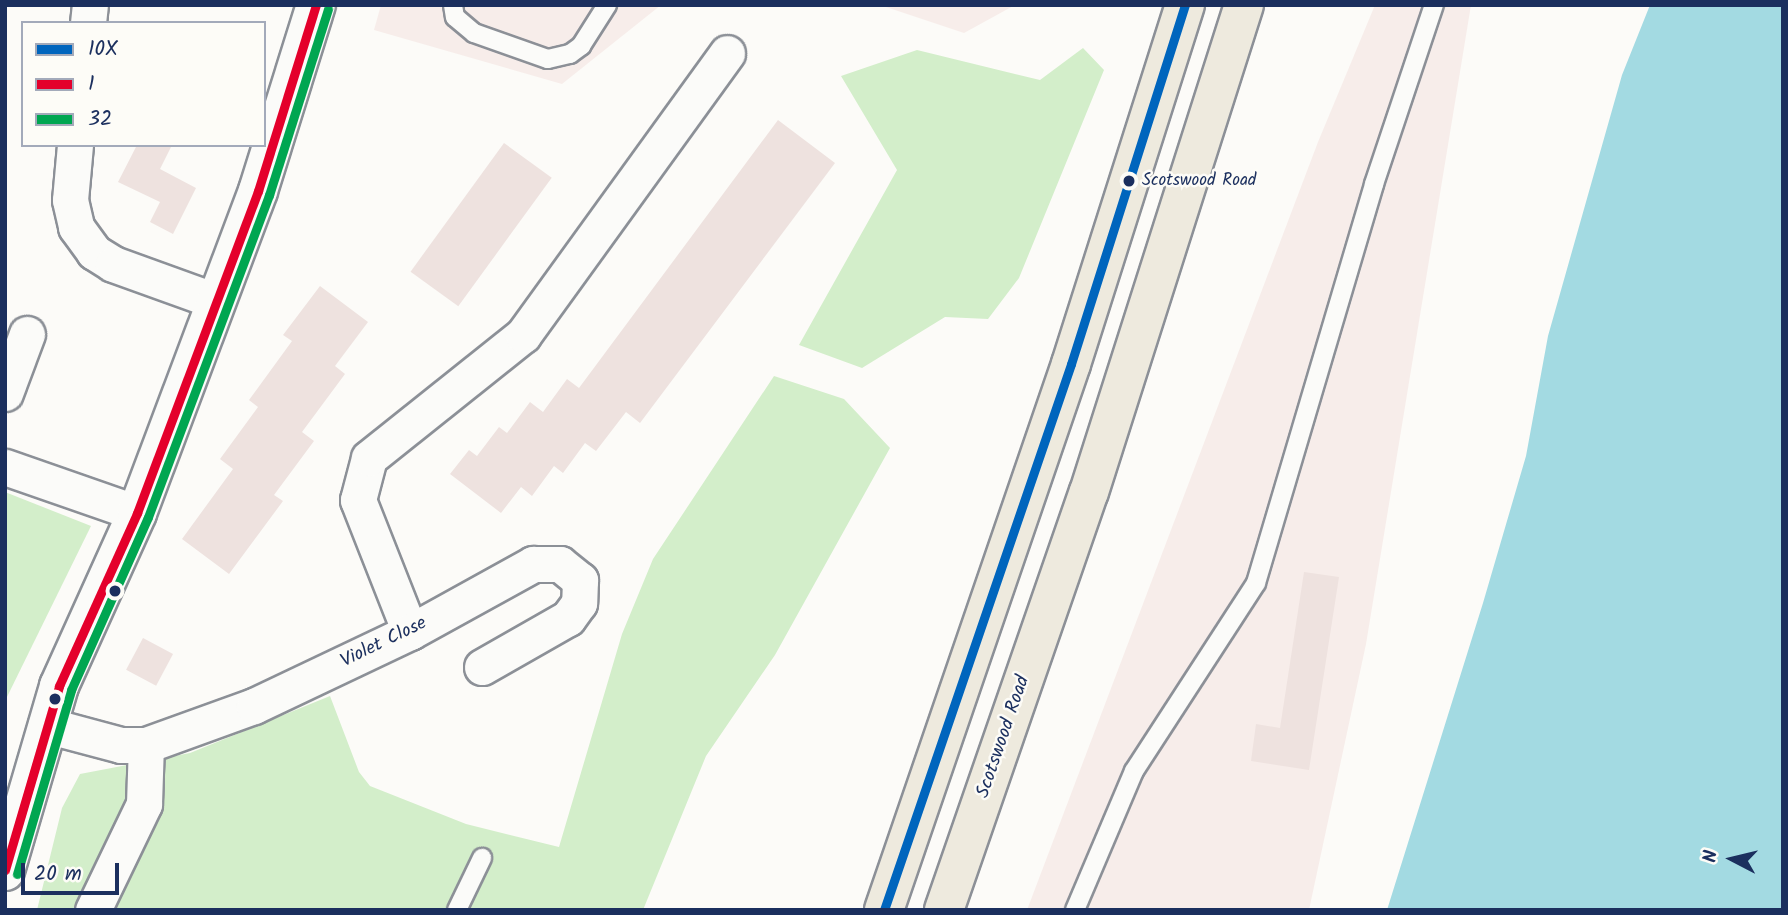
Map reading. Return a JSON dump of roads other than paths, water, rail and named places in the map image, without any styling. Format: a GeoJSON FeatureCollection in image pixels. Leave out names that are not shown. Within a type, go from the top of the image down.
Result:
{"type":"FeatureCollection","features":[{"type":"Feature","properties":{"kind":"main road"},"geometry":{"type":"LineString","coordinates":[[884,910],[1072,365],[1185,5]]}},
{"type":"Feature","properties":{"kind":"main road","name":"Scotswood Road"},"geometry":{"type":"LineString","coordinates":[[944,910],[1089,492],[1244,5]]}},
{"type":"Feature","properties":{"kind":"street"},"geometry":{"type":"LineString","coordinates":[[5,872],[46,725],[76,642],[136,513],[258,191],[316,5]]}},
{"type":"Feature","properties":{"kind":"street"},"geometry":{"type":"LineString","coordinates":[[410,632],[358,500],[369,458],[523,335],[727,53]]}},
{"type":"Feature","properties":{"kind":"street"},"geometry":{"type":"LineString","coordinates":[[75,147],[70,200],[76,227],[94,251],[113,264],[216,301]]}},
{"type":"Feature","properties":{"kind":"street"},"geometry":{"type":"LineString","coordinates":[[5,393],[27,334]]}},
{"type":"Feature","properties":{"kind":"street"},"geometry":{"type":"LineString","coordinates":[[5,467],[136,513]]}},
{"type":"Feature","properties":{"kind":"street","name":"Violet Close"},"geometry":{"type":"LineString","coordinates":[[46,725],[121,746],[146,745],[254,706],[410,632],[533,564],[561,564],[580,580],[579,603],[568,618],[482,667]]}},
{"type":"Feature","properties":{"kind":"street"},"geometry":{"type":"LineString","coordinates":[[93,910],[144,804],[146,745]]}},
{"type":"Feature","properties":{"kind":"lane"},"geometry":{"type":"LineString","coordinates":[[453,5],[455,17],[474,33],[548,59],[570,54],[581,46],[607,5]]}},
{"type":"Feature","properties":{"kind":"lane"},"geometry":{"type":"LineString","coordinates":[[1074,910],[1133,771],[1256,583],[1374,184],[1434,5]]}},
{"type":"Feature","properties":{"kind":"lane"},"geometry":{"type":"LineString","coordinates":[[457,910],[482,858]]}},
{"type":"Feature","properties":{"kind":"water"},"geometry":{"type":"Polygon","coordinates":[[[1650,5],[1783,5],[1783,910],[1387,910],[1526,456],[1548,336],[1622,75],[1650,5]]]}},
{"type":"Feature","properties":{"kind":"place","name":"Scotswood Road"},"geometry":{"type":"Point","coordinates":[1129,181]}}]}
